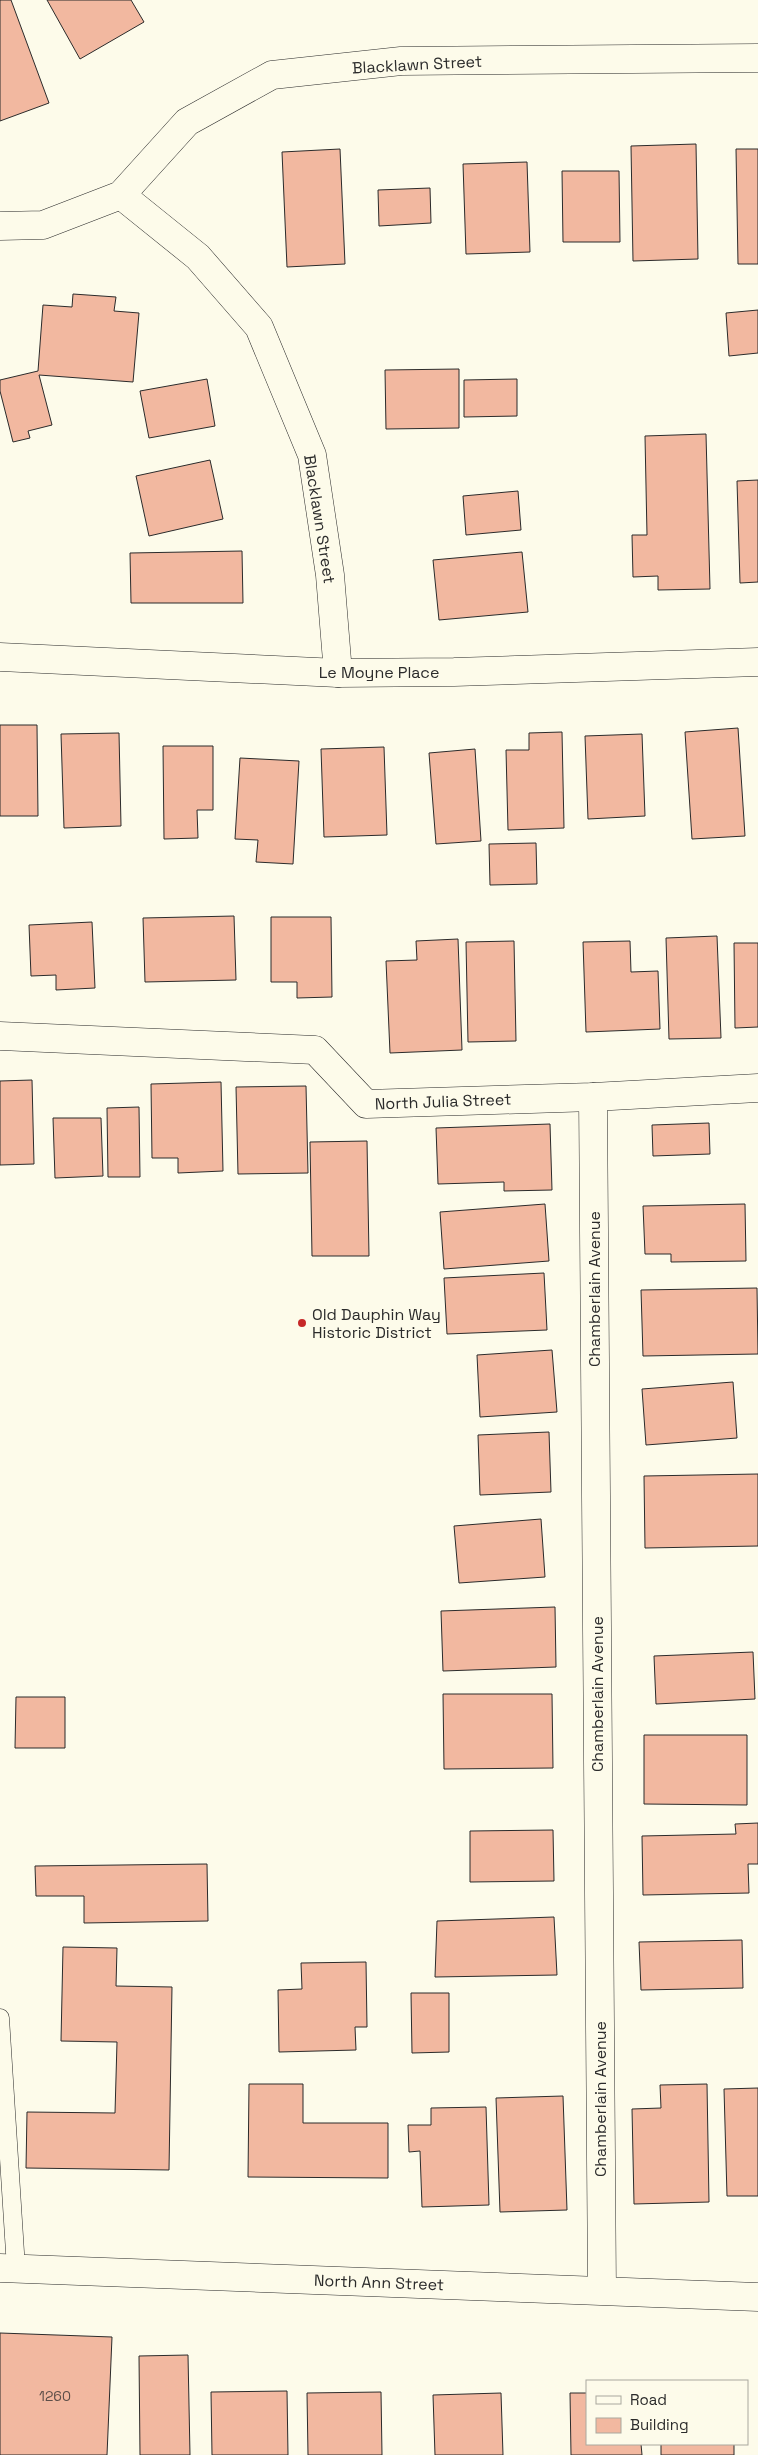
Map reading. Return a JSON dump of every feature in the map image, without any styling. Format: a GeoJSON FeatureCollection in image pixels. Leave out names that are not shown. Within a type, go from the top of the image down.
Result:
{"type":"FeatureCollection","features":[{"type":"Feature","properties":{"kind":"street","name":"Blacklawn Street"},"geometry":{"type":"LineString","coordinates":[[0,226],[43,225],[120,195],[188,122],[272,75],[401,61],[758,58]]}},
{"type":"Feature","properties":{"kind":"street","name":"Blacklawn Street"},"geometry":{"type":"LineString","coordinates":[[120,195],[198,257],[259,327],[312,455],[330,575],[338,673]]}},
{"type":"Feature","properties":{"kind":"street","name":"Le Moyne Place"},"geometry":{"type":"LineString","coordinates":[[0,657],[338,673],[454,672],[758,662]]}},
{"type":"Feature","properties":{"kind":"street","name":"North Julia Street"},"geometry":{"type":"LineString","coordinates":[[0,1036],[315,1050],[366,1104],[592,1097],[758,1088]]}},
{"type":"Feature","properties":{"kind":"street","name":"Chamberlain Avenue"},"geometry":{"type":"LineString","coordinates":[[592,1097],[602,2290]]}},
{"type":"Feature","properties":{"kind":"street","name":"North Ann Street"},"geometry":{"type":"LineString","coordinates":[[8,2268],[758,2297]]}},
{"type":"Feature","properties":{"kind":"lane"},"geometry":{"type":"LineString","coordinates":[[0,2018],[8,2268]]}},
{"type":"Feature","properties":{"kind":"building"},"geometry":{"type":"Polygon","coordinates":[[[0,0],[11,0],[49,103],[0,121],[0,0]]]}},
{"type":"Feature","properties":{"kind":"building"},"geometry":{"type":"Polygon","coordinates":[[[47,0],[131,0],[144,22],[80,59],[47,0]]]}},
{"type":"Feature","properties":{"kind":"building"},"geometry":{"type":"Polygon","coordinates":[[[696,144],[698,259],[633,261],[631,146],[696,144]]]}},
{"type":"Feature","properties":{"kind":"building"},"geometry":{"type":"Polygon","coordinates":[[[340,149],[345,264],[287,267],[282,152],[340,149]]]}},
{"type":"Feature","properties":{"kind":"building"},"geometry":{"type":"Polygon","coordinates":[[[736,149],[758,149],[758,264],[738,264],[736,149]]]}},
{"type":"Feature","properties":{"kind":"building"},"geometry":{"type":"Polygon","coordinates":[[[527,162],[530,252],[466,254],[463,164],[527,162]]]}},
{"type":"Feature","properties":{"kind":"building"},"geometry":{"type":"Polygon","coordinates":[[[562,171],[619,171],[620,242],[563,242],[562,171]]]}},
{"type":"Feature","properties":{"kind":"building"},"geometry":{"type":"Polygon","coordinates":[[[430,188],[431,223],[379,226],[378,190],[430,188]]]}},
{"type":"Feature","properties":{"kind":"building"},"geometry":{"type":"Polygon","coordinates":[[[73,294],[116,297],[114,311],[139,313],[133,382],[39,375],[52,425],[28,431],[30,438],[13,442],[0,391],[0,380],[38,371],[43,305],[72,307],[73,294]]]}},
{"type":"Feature","properties":{"kind":"building"},"geometry":{"type":"Polygon","coordinates":[[[758,310],[758,353],[729,356],[726,313],[758,310]]]}},
{"type":"Feature","properties":{"kind":"building"},"geometry":{"type":"Polygon","coordinates":[[[459,369],[459,428],[386,429],[385,370],[459,369]]]}},
{"type":"Feature","properties":{"kind":"building"},"geometry":{"type":"Polygon","coordinates":[[[207,379],[215,426],[149,438],[140,391],[207,379]]]}},
{"type":"Feature","properties":{"kind":"building"},"geometry":{"type":"Polygon","coordinates":[[[517,379],[517,416],[464,417],[464,380],[517,379]]]}},
{"type":"Feature","properties":{"kind":"building"},"geometry":{"type":"Polygon","coordinates":[[[706,434],[710,589],[658,590],[658,576],[633,577],[632,535],[647,535],[645,436],[706,434]]]}},
{"type":"Feature","properties":{"kind":"building"},"geometry":{"type":"Polygon","coordinates":[[[210,460],[223,519],[149,536],[136,476],[210,460]]]}},
{"type":"Feature","properties":{"kind":"building"},"geometry":{"type":"Polygon","coordinates":[[[758,480],[758,582],[740,583],[737,481],[758,480]]]}},
{"type":"Feature","properties":{"kind":"building"},"geometry":{"type":"Polygon","coordinates":[[[518,491],[521,530],[466,535],[463,496],[518,491]]]}},
{"type":"Feature","properties":{"kind":"building"},"geometry":{"type":"Polygon","coordinates":[[[242,551],[243,603],[131,603],[130,553],[242,551]]]}},
{"type":"Feature","properties":{"kind":"building"},"geometry":{"type":"Polygon","coordinates":[[[522,552],[528,612],[439,620],[433,560],[522,552]]]}},
{"type":"Feature","properties":{"kind":"building"},"geometry":{"type":"Polygon","coordinates":[[[0,725],[37,725],[38,816],[0,816],[0,725]]]}},
{"type":"Feature","properties":{"kind":"building"},"geometry":{"type":"Polygon","coordinates":[[[738,728],[745,836],[692,839],[685,732],[738,728]]]}},
{"type":"Feature","properties":{"kind":"building"},"geometry":{"type":"Polygon","coordinates":[[[562,732],[564,828],[508,830],[506,750],[529,750],[529,733],[562,732]]]}},
{"type":"Feature","properties":{"kind":"building"},"geometry":{"type":"Polygon","coordinates":[[[119,733],[121,826],[64,828],[61,734],[119,733]]]}},
{"type":"Feature","properties":{"kind":"building"},"geometry":{"type":"Polygon","coordinates":[[[642,734],[645,816],[588,819],[585,736],[642,734]]]}},
{"type":"Feature","properties":{"kind":"building"},"geometry":{"type":"Polygon","coordinates":[[[163,746],[213,746],[213,810],[197,810],[198,838],[164,839],[163,746]]]}},
{"type":"Feature","properties":{"kind":"building"},"geometry":{"type":"Polygon","coordinates":[[[384,747],[387,835],[324,837],[321,749],[384,747]]]}},
{"type":"Feature","properties":{"kind":"building"},"geometry":{"type":"Polygon","coordinates":[[[475,749],[481,841],[436,844],[429,753],[475,749]]]}},
{"type":"Feature","properties":{"kind":"building"},"geometry":{"type":"Polygon","coordinates":[[[240,758],[299,761],[293,864],[256,862],[258,840],[235,839],[240,758]]]}},
{"type":"Feature","properties":{"kind":"building"},"geometry":{"type":"Polygon","coordinates":[[[536,843],[537,884],[490,885],[489,844],[536,843]]]}},
{"type":"Feature","properties":{"kind":"building"},"geometry":{"type":"Polygon","coordinates":[[[234,916],[236,980],[145,982],[143,918],[234,916]]]}},
{"type":"Feature","properties":{"kind":"building"},"geometry":{"type":"Polygon","coordinates":[[[271,917],[331,917],[332,997],[297,998],[297,982],[271,982],[271,917]]]}},
{"type":"Feature","properties":{"kind":"building"},"geometry":{"type":"Polygon","coordinates":[[[92,922],[95,988],[56,990],[56,975],[31,976],[29,925],[92,922]]]}},
{"type":"Feature","properties":{"kind":"building"},"geometry":{"type":"Polygon","coordinates":[[[717,936],[721,1038],[669,1039],[666,938],[717,936]]]}},
{"type":"Feature","properties":{"kind":"building"},"geometry":{"type":"Polygon","coordinates":[[[458,939],[462,1050],[390,1053],[386,961],[417,960],[416,941],[458,939]]]}},
{"type":"Feature","properties":{"kind":"building"},"geometry":{"type":"Polygon","coordinates":[[[514,941],[516,1041],[468,1042],[466,942],[514,941]]]}},
{"type":"Feature","properties":{"kind":"building"},"geometry":{"type":"Polygon","coordinates":[[[630,941],[631,972],[658,971],[660,1029],[586,1032],[583,942],[630,941]]]}},
{"type":"Feature","properties":{"kind":"building"},"geometry":{"type":"Polygon","coordinates":[[[734,943],[758,943],[758,1027],[735,1028],[734,943]]]}},
{"type":"Feature","properties":{"kind":"building"},"geometry":{"type":"Polygon","coordinates":[[[32,1080],[34,1164],[0,1165],[0,1081],[32,1080]]]}},
{"type":"Feature","properties":{"kind":"building"},"geometry":{"type":"Polygon","coordinates":[[[221,1082],[223,1171],[178,1173],[178,1158],[152,1158],[151,1084],[221,1082]]]}},
{"type":"Feature","properties":{"kind":"building"},"geometry":{"type":"Polygon","coordinates":[[[306,1086],[308,1173],[238,1174],[236,1087],[306,1086]]]}},
{"type":"Feature","properties":{"kind":"building"},"geometry":{"type":"Polygon","coordinates":[[[139,1107],[140,1177],[108,1177],[107,1108],[139,1107]]]}},
{"type":"Feature","properties":{"kind":"building"},"geometry":{"type":"Polygon","coordinates":[[[53,1118],[101,1118],[103,1176],[55,1178],[53,1118]]]}},
{"type":"Feature","properties":{"kind":"building"},"geometry":{"type":"Polygon","coordinates":[[[709,1123],[710,1154],[653,1156],[652,1125],[709,1123]]]}},
{"type":"Feature","properties":{"kind":"building"},"geometry":{"type":"Polygon","coordinates":[[[550,1124],[552,1190],[504,1191],[504,1182],[438,1184],[436,1128],[550,1124]]]}},
{"type":"Feature","properties":{"kind":"building"},"geometry":{"type":"Polygon","coordinates":[[[367,1141],[369,1256],[312,1256],[310,1142],[367,1141]]]}},
{"type":"Feature","properties":{"kind":"building"},"geometry":{"type":"Polygon","coordinates":[[[545,1204],[549,1261],[444,1269],[440,1212],[545,1204]]]}},
{"type":"Feature","properties":{"kind":"building"},"geometry":{"type":"Polygon","coordinates":[[[745,1204],[746,1261],[671,1262],[671,1254],[645,1254],[643,1206],[745,1204]]]}},
{"type":"Feature","properties":{"kind":"building"},"geometry":{"type":"Polygon","coordinates":[[[544,1273],[547,1330],[447,1334],[444,1278],[544,1273]]]}},
{"type":"Feature","properties":{"kind":"building"},"geometry":{"type":"Polygon","coordinates":[[[757,1288],[758,1354],[643,1356],[641,1290],[757,1288]]]}},
{"type":"Feature","properties":{"kind":"building"},"geometry":{"type":"Polygon","coordinates":[[[552,1350],[557,1412],[480,1417],[477,1355],[552,1350]]]}},
{"type":"Feature","properties":{"kind":"building"},"geometry":{"type":"Polygon","coordinates":[[[733,1382],[737,1438],[646,1445],[642,1389],[733,1382]]]}},
{"type":"Feature","properties":{"kind":"building"},"geometry":{"type":"Polygon","coordinates":[[[549,1432],[551,1492],[480,1495],[478,1435],[549,1432]]]}},
{"type":"Feature","properties":{"kind":"building"},"geometry":{"type":"Polygon","coordinates":[[[758,1474],[758,1546],[645,1548],[644,1476],[758,1474]]]}},
{"type":"Feature","properties":{"kind":"building"},"geometry":{"type":"Polygon","coordinates":[[[541,1519],[545,1577],[459,1583],[454,1526],[541,1519]]]}},
{"type":"Feature","properties":{"kind":"building"},"geometry":{"type":"Polygon","coordinates":[[[555,1607],[556,1667],[443,1671],[441,1611],[555,1607]]]}},
{"type":"Feature","properties":{"kind":"building"},"geometry":{"type":"Polygon","coordinates":[[[753,1652],[755,1699],[656,1704],[654,1656],[753,1652]]]}},
{"type":"Feature","properties":{"kind":"building"},"geometry":{"type":"Polygon","coordinates":[[[443,1694],[552,1694],[553,1768],[444,1769],[443,1694]]]}},
{"type":"Feature","properties":{"kind":"building"},"geometry":{"type":"Polygon","coordinates":[[[16,1697],[65,1697],[65,1748],[15,1748],[16,1697]]]}},
{"type":"Feature","properties":{"kind":"building"},"geometry":{"type":"Polygon","coordinates":[[[644,1735],[747,1735],[747,1805],[644,1804],[644,1735]]]}},
{"type":"Feature","properties":{"kind":"building"},"geometry":{"type":"Polygon","coordinates":[[[758,1823],[758,1864],[748,1864],[749,1893],[643,1895],[642,1836],[736,1834],[735,1824],[758,1823]]]}},
{"type":"Feature","properties":{"kind":"building"},"geometry":{"type":"Polygon","coordinates":[[[553,1830],[554,1881],[470,1882],[470,1831],[553,1830]]]}},
{"type":"Feature","properties":{"kind":"building"},"geometry":{"type":"Polygon","coordinates":[[[207,1864],[208,1921],[84,1923],[84,1896],[36,1896],[35,1866],[207,1864]]]}},
{"type":"Feature","properties":{"kind":"building"},"geometry":{"type":"Polygon","coordinates":[[[554,1917],[557,1975],[435,1977],[437,1921],[554,1917]]]}},
{"type":"Feature","properties":{"kind":"building"},"geometry":{"type":"Polygon","coordinates":[[[742,1940],[743,1988],[641,1990],[639,1942],[742,1940]]]}},
{"type":"Feature","properties":{"kind":"building"},"geometry":{"type":"Polygon","coordinates":[[[63,1947],[117,1948],[116,1986],[172,1987],[169,2170],[26,2168],[27,2112],[115,2113],[117,2042],[61,2041],[63,1947]]]}},
{"type":"Feature","properties":{"kind":"building"},"geometry":{"type":"Polygon","coordinates":[[[366,1962],[367,2027],[355,2027],[356,2050],[279,2052],[278,1990],[302,1989],[301,1963],[366,1962]]]}},
{"type":"Feature","properties":{"kind":"building"},"geometry":{"type":"Polygon","coordinates":[[[411,1993],[449,1993],[449,2052],[412,2053],[411,1993]]]}},
{"type":"Feature","properties":{"kind":"building"},"geometry":{"type":"Polygon","coordinates":[[[249,2084],[303,2084],[303,2123],[388,2123],[388,2178],[248,2177],[249,2084]]]}},
{"type":"Feature","properties":{"kind":"building"},"geometry":{"type":"Polygon","coordinates":[[[707,2084],[709,2202],[634,2204],[632,2109],[661,2108],[660,2085],[707,2084]]]}},
{"type":"Feature","properties":{"kind":"building"},"geometry":{"type":"Polygon","coordinates":[[[758,2088],[758,2196],[727,2196],[724,2089],[758,2088]]]}},
{"type":"Feature","properties":{"kind":"building"},"geometry":{"type":"Polygon","coordinates":[[[563,2096],[567,2210],[500,2212],[496,2098],[563,2096]]]}},
{"type":"Feature","properties":{"kind":"building"},"geometry":{"type":"Polygon","coordinates":[[[486,2107],[489,2205],[422,2207],[420,2151],[409,2152],[408,2125],[431,2125],[431,2108],[486,2107]]]}},
{"type":"Feature","properties":{"kind":"building"},"geometry":{"type":"Polygon","coordinates":[[[0,2333],[112,2337],[107,2455],[0,2455],[0,2333]]]}},
{"type":"Feature","properties":{"kind":"building"},"geometry":{"type":"Polygon","coordinates":[[[188,2355],[190,2455],[140,2455],[139,2356],[188,2355]]]}},
{"type":"Feature","properties":{"kind":"building"},"geometry":{"type":"Polygon","coordinates":[[[287,2391],[288,2455],[212,2455],[211,2392],[287,2391]]]}},
{"type":"Feature","properties":{"kind":"building"},"geometry":{"type":"Polygon","coordinates":[[[381,2392],[382,2455],[308,2455],[307,2393],[381,2392]]]}},
{"type":"Feature","properties":{"kind":"building"},"geometry":{"type":"Polygon","coordinates":[[[501,2393],[503,2455],[435,2455],[433,2395],[501,2393]]]}},
{"type":"Feature","properties":{"kind":"building"},"geometry":{"type":"Polygon","coordinates":[[[570,2393],[586,2393],[586,2445],[641,2445],[642,2455],[571,2455],[570,2393]]]}},
{"type":"Feature","properties":{"kind":"building"},"geometry":{"type":"Polygon","coordinates":[[[661,2445],[734,2445],[734,2455],[661,2455],[661,2445]]]}},
{"type":"Feature","properties":{"kind":"place","name":"Old Dauphin Way Historic District"},"geometry":{"type":"Point","coordinates":[302,1323]}}]}
